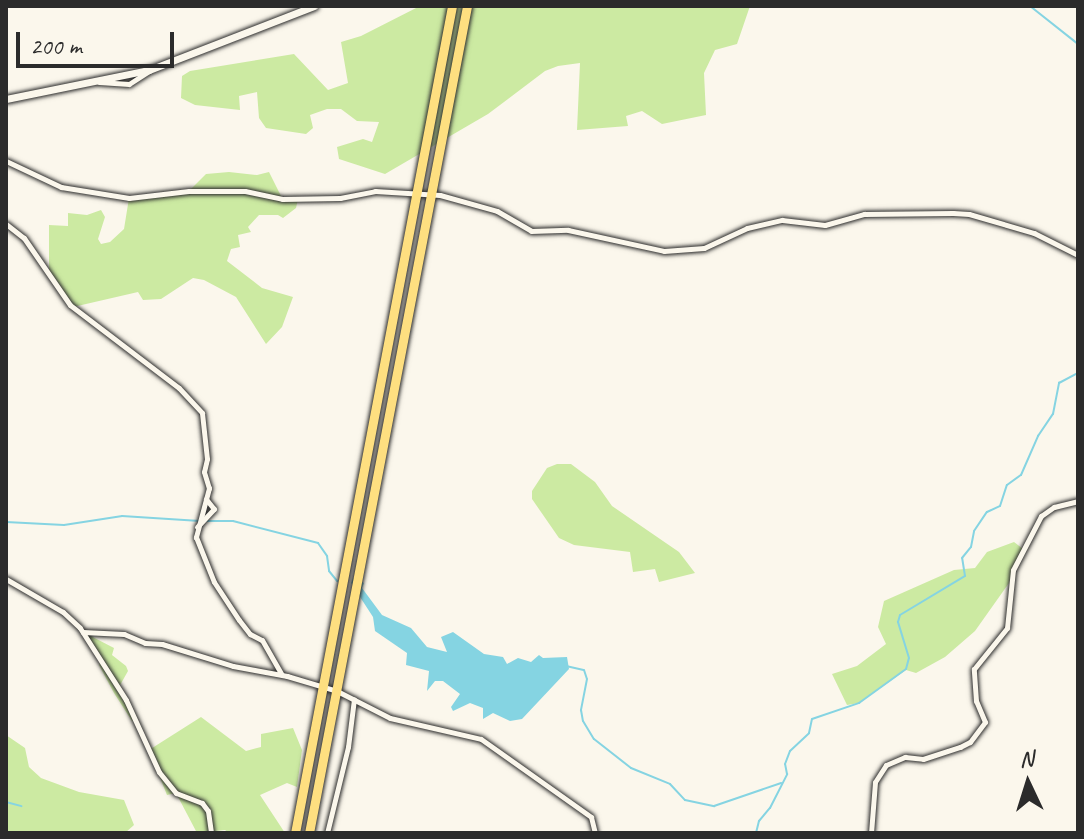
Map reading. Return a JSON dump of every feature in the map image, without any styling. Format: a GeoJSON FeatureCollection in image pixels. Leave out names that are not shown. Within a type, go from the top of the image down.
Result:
{"type":"FeatureCollection","features":[{"type":"Feature","properties":{"kind":"highway"},"geometry":{"type":"LineString","coordinates":[[295,833],[452,6]]}},
{"type":"Feature","properties":{"kind":"highway"},"geometry":{"type":"LineString","coordinates":[[309,833],[467,6]]}},
{"type":"Feature","properties":{"kind":"street"},"geometry":{"type":"LineString","coordinates":[[6,99],[149,70],[314,6]]}},
{"type":"Feature","properties":{"kind":"street"},"geometry":{"type":"LineString","coordinates":[[6,161],[61,187],[100,190],[129,198],[189,191],[245,191],[282,199],[340,198],[375,191],[462,199],[510,217],[531,231],[568,230],[664,251],[693,251],[747,228],[782,220],[825,225],[864,214],[929,213],[969,214],[1034,233],[1078,255]]}},
{"type":"Feature","properties":{"kind":"street"},"geometry":{"type":"LineString","coordinates":[[6,224],[24,238],[70,305],[179,388],[202,413],[207,459],[204,472],[209,488],[196,537],[214,582],[250,634],[262,640],[282,675]]}},
{"type":"Feature","properties":{"kind":"street"},"geometry":{"type":"LineString","coordinates":[[196,528],[214,509],[206,499]]}},
{"type":"Feature","properties":{"kind":"street"},"geometry":{"type":"LineString","coordinates":[[871,833],[875,782],[886,765],[905,757],[923,759],[960,747],[970,742],[985,722],[976,701],[974,669],[1007,628],[1013,570],[1041,516],[1054,507],[1078,501]]}},
{"type":"Feature","properties":{"kind":"street"},"geometry":{"type":"LineString","coordinates":[[6,579],[63,612],[83,632],[126,700],[159,772],[176,793],[202,803],[208,811],[211,833]]}},
{"type":"Feature","properties":{"kind":"street"},"geometry":{"type":"LineString","coordinates":[[83,632],[124,634],[145,643],[162,644],[233,666],[282,675],[337,691],[390,718],[481,739],[591,817],[595,833]]}},
{"type":"Feature","properties":{"kind":"street"},"geometry":{"type":"LineString","coordinates":[[327,833],[348,747],[354,699]]}},
{"type":"Feature","properties":{"kind":"green space"},"geometry":{"type":"Polygon","coordinates":[[[420,6],[750,6],[737,44],[715,50],[704,73],[706,115],[662,124],[642,111],[626,116],[628,126],[577,130],[580,63],[558,66],[545,71],[488,114],[385,174],[339,159],[337,147],[363,139],[372,142],[379,122],[357,121],[341,109],[327,109],[310,115],[313,128],[306,134],[266,128],[259,118],[257,92],[239,96],[240,110],[195,105],[181,98],[182,76],[190,71],[294,54],[328,90],[348,83],[341,42],[361,36],[420,6]]]}},
{"type":"Feature","properties":{"kind":"green space"},"geometry":{"type":"Polygon","coordinates":[[[229,172],[257,175],[269,172],[282,198],[298,199],[296,208],[283,218],[259,215],[248,227],[251,232],[238,235],[240,247],[231,249],[227,261],[262,288],[293,297],[282,327],[266,344],[236,297],[204,280],[193,278],[161,299],[143,300],[138,292],[73,307],[49,272],[49,225],[68,226],[68,213],[87,215],[101,210],[105,217],[98,239],[101,244],[110,242],[124,229],[129,198],[189,191],[206,174],[229,172]]]}},
{"type":"Feature","properties":{"kind":"green space"},"geometry":{"type":"Polygon","coordinates":[[[571,464],[595,482],[612,506],[679,552],[695,573],[659,582],[655,569],[633,572],[630,552],[574,545],[559,538],[532,499],[532,491],[547,468],[571,464]]]}},
{"type":"Feature","properties":{"kind":"green space"},"geometry":{"type":"Polygon","coordinates":[[[1014,542],[1023,549],[1009,583],[975,631],[945,657],[916,673],[906,670],[859,703],[847,705],[832,674],[857,666],[886,644],[878,627],[884,601],[954,570],[975,568],[987,552],[1014,542]]]}},
{"type":"Feature","properties":{"kind":"green space"},"geometry":{"type":"Polygon","coordinates":[[[83,632],[114,648],[112,655],[126,666],[128,671],[119,687],[135,719],[132,721],[99,665],[102,660],[83,632]]]}},
{"type":"Feature","properties":{"kind":"green space"},"geometry":{"type":"Polygon","coordinates":[[[201,717],[246,751],[261,747],[261,734],[293,728],[302,750],[297,787],[287,783],[260,795],[285,833],[229,833],[225,830],[197,833],[176,793],[167,795],[149,750],[201,717]]]}},
{"type":"Feature","properties":{"kind":"green space"},"geometry":{"type":"Polygon","coordinates":[[[6,735],[25,748],[29,767],[41,778],[79,792],[124,800],[134,825],[125,833],[6,833],[6,735]]]}},
{"type":"Feature","properties":{"kind":"water"},"geometry":{"type":"Polygon","coordinates":[[[353,578],[364,583],[362,588],[382,615],[411,628],[427,647],[447,652],[441,637],[453,632],[484,654],[503,657],[507,664],[518,658],[531,662],[539,655],[543,658],[567,657],[569,669],[522,719],[510,721],[493,713],[483,719],[483,708],[470,703],[453,711],[451,707],[460,694],[443,681],[435,681],[427,691],[429,671],[406,665],[407,653],[375,631],[373,617],[351,583],[353,578]]]}},
{"type":"Feature","properties":{"kind":"waterway"},"geometry":{"type":"LineString","coordinates":[[1030,6],[1078,44]]}},
{"type":"Feature","properties":{"kind":"waterway"},"geometry":{"type":"LineString","coordinates":[[756,833],[759,821],[770,808],[787,774],[785,764],[790,751],[809,733],[812,719],[859,703],[906,669],[909,658],[898,622],[900,615],[965,576],[962,558],[971,547],[974,531],[987,512],[1000,506],[1007,485],[1021,475],[1038,436],[1053,414],[1059,383],[1078,373]]}},
{"type":"Feature","properties":{"kind":"waterway"},"geometry":{"type":"LineString","coordinates":[[6,522],[64,525],[122,516],[200,521]]}},
{"type":"Feature","properties":{"kind":"waterway"},"geometry":{"type":"LineString","coordinates":[[206,521],[233,521],[318,543],[327,556],[329,571],[337,581]]}},
{"type":"Feature","properties":{"kind":"waterway"},"geometry":{"type":"LineString","coordinates":[[566,666],[584,670],[587,679],[581,710],[583,721],[594,739],[631,768],[670,784],[685,800],[714,806],[781,783]]}},
{"type":"Feature","properties":{"kind":"waterway"},"geometry":{"type":"LineString","coordinates":[[6,802],[21,806]]}}]}
